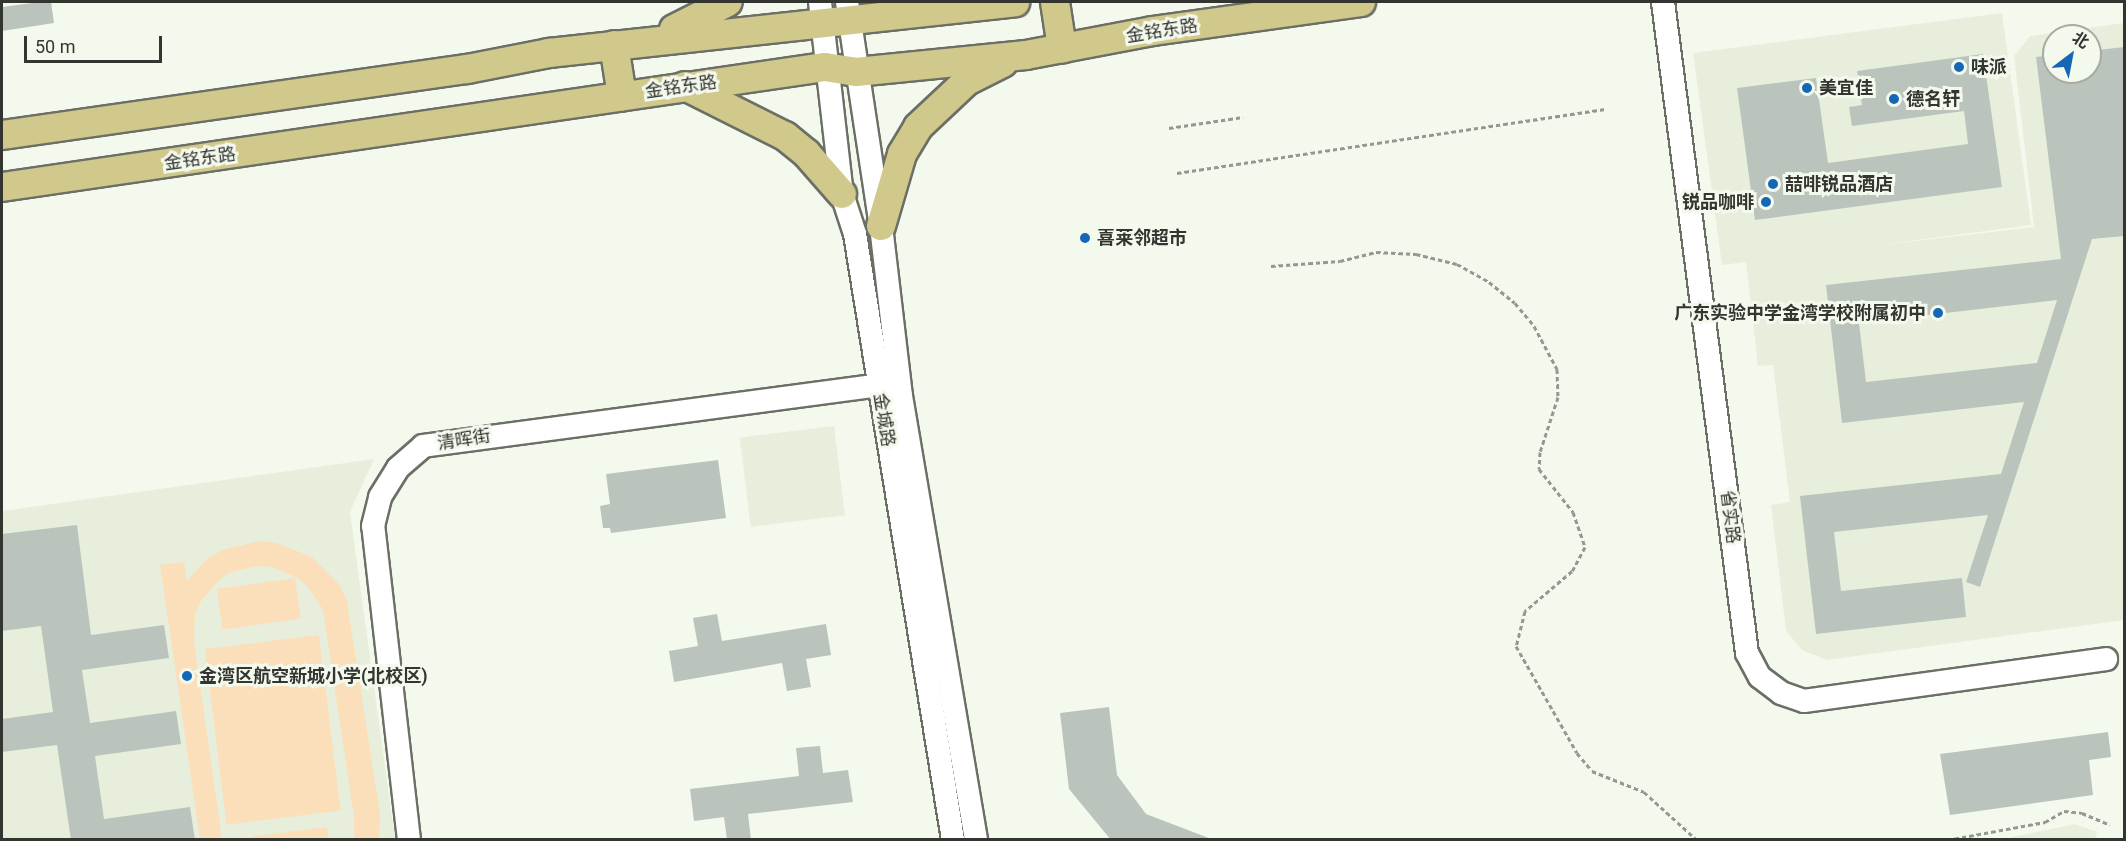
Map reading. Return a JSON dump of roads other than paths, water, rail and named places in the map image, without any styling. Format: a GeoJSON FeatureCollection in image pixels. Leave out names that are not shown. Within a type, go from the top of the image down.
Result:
{"type":"FeatureCollection","features":[{"type":"Feature","properties":{"kind":"main road"},"geometry":{"type":"LineString","coordinates":[[650,40],[728,2]]}},
{"type":"Feature","properties":{"kind":"main road"},"geometry":{"type":"LineString","coordinates":[[2,135],[835,11],[1015,2]]}},
{"type":"Feature","properties":{"kind":"main road"},"geometry":{"type":"LineString","coordinates":[[1055,2],[1062,48]]}},
{"type":"Feature","properties":{"kind":"main road","name":"金铭东路"},"geometry":{"type":"LineString","coordinates":[[2,187],[825,67],[856,72],[1026,54],[1361,2]]}},
{"type":"Feature","properties":{"kind":"main road"},"geometry":{"type":"LineString","coordinates":[[614,45],[622,96]]}},
{"type":"Feature","properties":{"kind":"main road"},"geometry":{"type":"LineString","coordinates":[[881,226],[902,154],[918,127],[967,81],[1026,54]]}},
{"type":"Feature","properties":{"kind":"main road"},"geometry":{"type":"LineString","coordinates":[[685,87],[785,136],[807,154],[842,194]]}},
{"type":"Feature","properties":{"kind":"street","name":"省实路"},"geometry":{"type":"LineString","coordinates":[[1663,2],[1747,653],[1760,677],[1781,693],[1804,701],[2106,659]]}},
{"type":"Feature","properties":{"kind":"street","name":"金城路"},"geometry":{"type":"LineString","coordinates":[[835,11],[825,67],[842,194],[855,234],[953,840]]}},
{"type":"Feature","properties":{"kind":"street","name":"金城路"},"geometry":{"type":"LineString","coordinates":[[835,11],[856,72],[881,226],[901,396],[976,840]]}},
{"type":"Feature","properties":{"kind":"street","name":"清晖街"},"geometry":{"type":"LineString","coordinates":[[409,840],[373,526],[380,497],[398,468],[423,446],[878,385]]}},
{"type":"Feature","properties":{"kind":"place","name":"味派"},"geometry":{"type":"Point","coordinates":[1959,67]}},
{"type":"Feature","properties":{"kind":"place","name":"美宜佳"},"geometry":{"type":"Point","coordinates":[1807,88]}},
{"type":"Feature","properties":{"kind":"place","name":"德名轩"},"geometry":{"type":"Point","coordinates":[1894,99]}},
{"type":"Feature","properties":{"kind":"place","name":"喆啡锐品酒店"},"geometry":{"type":"Point","coordinates":[1773,184]}},
{"type":"Feature","properties":{"kind":"place","name":"锐品咖啡"},"geometry":{"type":"Point","coordinates":[1766,202]}},
{"type":"Feature","properties":{"kind":"place","name":"喜莱邻超市"},"geometry":{"type":"Point","coordinates":[1085,238]}},
{"type":"Feature","properties":{"kind":"place","name":"广东实验中学金湾学校附属初中"},"geometry":{"type":"Point","coordinates":[1938,313]}},
{"type":"Feature","properties":{"kind":"place","name":"金湾区航空新城小学(北校区)"},"geometry":{"type":"Point","coordinates":[187,676]}}]}
